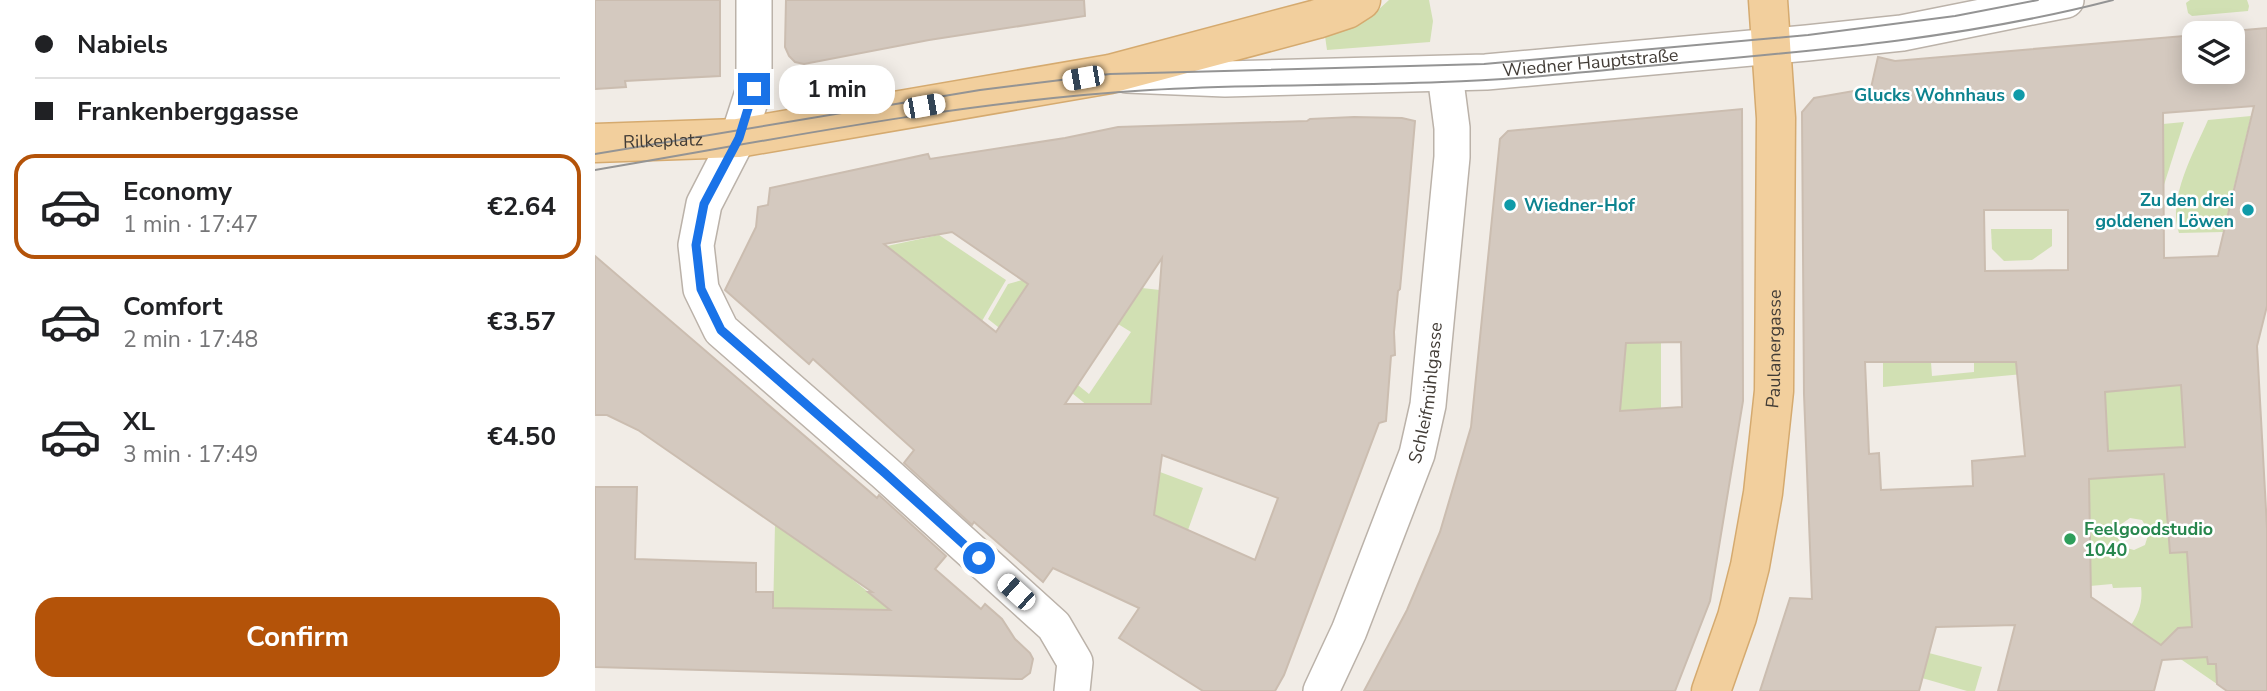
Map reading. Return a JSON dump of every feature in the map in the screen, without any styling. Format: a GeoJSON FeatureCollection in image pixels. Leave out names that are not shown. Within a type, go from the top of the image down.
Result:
{"type":"FeatureCollection","features":[{"type":"Feature","properties":{"kind":"main road","name":"Wiedner Hauptstraße"},"geometry":{"type":"LineString","coordinates":[[739,138],[1110,74],[1317,19],[1347,9],[1361,0]]}},
{"type":"Feature","properties":{"kind":"main road","name":"Paulanergasse"},"geometry":{"type":"LineString","coordinates":[[1711,691],[1737,617],[1749,566],[1770,443],[1775,391],[1776,118],[1768,0]]}},
{"type":"Feature","properties":{"kind":"main road","name":"Rilkeplatz"},"geometry":{"type":"LineString","coordinates":[[595,143],[739,138]]}},
{"type":"Feature","properties":{"kind":"street"},"geometry":{"type":"LineString","coordinates":[[739,138],[754,89],[754,0]]}},
{"type":"Feature","properties":{"kind":"street","name":"Wiedner Hauptstraße"},"geometry":{"type":"LineString","coordinates":[[1110,74],[1212,79],[1445,74],[1771,47],[1923,29],[2066,0]]}},
{"type":"Feature","properties":{"kind":"street","name":"Schleifmühlgasse"},"geometry":{"type":"LineString","coordinates":[[1321,691],[1349,631],[1417,454],[1428,405],[1452,157],[1452,128],[1445,74]]}},
{"type":"Feature","properties":{"kind":"street","name":"Rilkeplatz"},"geometry":{"type":"LineString","coordinates":[[739,138],[704,204],[696,245],[701,289],[721,330],[1054,626],[1075,662],[1072,691]]}},
{"type":"Feature","properties":{"kind":"green space"},"geometry":{"type":"Polygon","coordinates":[[[1389,0],[1429,0],[1433,21],[1430,42],[1327,50],[1325,36],[1377,11],[1389,0]]]}},
{"type":"Feature","properties":{"kind":"green space"},"geometry":{"type":"Polygon","coordinates":[[[2190,0],[2247,0],[2249,6],[2248,11],[2192,16],[2188,13],[2186,3],[2190,0]]]}},
{"type":"Feature","properties":{"kind":"green space"},"geometry":{"type":"Polygon","coordinates":[[[2251,116],[2223,232],[2179,233],[2176,220],[2179,191],[2208,120],[2251,116]]]}},
{"type":"Feature","properties":{"kind":"green space"},"geometry":{"type":"Polygon","coordinates":[[[2184,122],[2163,188],[2163,124],[2184,122]]]}},
{"type":"Feature","properties":{"kind":"green space"},"geometry":{"type":"Polygon","coordinates":[[[1991,229],[2052,229],[2052,246],[2032,260],[2004,261],[1992,249],[1991,229]]]}},
{"type":"Feature","properties":{"kind":"green space"},"geometry":{"type":"Polygon","coordinates":[[[939,235],[1006,280],[982,321],[887,246],[939,235]]]}},
{"type":"Feature","properties":{"kind":"green space"},"geometry":{"type":"Polygon","coordinates":[[[1022,280],[1028,284],[1006,317],[1025,330],[1017,342],[988,319],[1008,284],[1022,280]]]}},
{"type":"Feature","properties":{"kind":"green space"},"geometry":{"type":"Polygon","coordinates":[[[1142,288],[1160,290],[1151,404],[1109,404],[1095,454],[1098,414],[1052,377],[1058,369],[1089,394],[1131,332],[1118,324],[1142,288]]]}},
{"type":"Feature","properties":{"kind":"green space"},"geometry":{"type":"Polygon","coordinates":[[[1630,305],[1661,316],[1661,409],[1620,413],[1630,305]]]}},
{"type":"Feature","properties":{"kind":"green space"},"geometry":{"type":"Polygon","coordinates":[[[1883,306],[1931,362],[1932,376],[1974,372],[1974,362],[2049,362],[2034,373],[1883,387],[1883,306]]]}},
{"type":"Feature","properties":{"kind":"green space"},"geometry":{"type":"Polygon","coordinates":[[[2181,385],[2185,447],[2108,451],[2105,392],[2181,385]]]}},
{"type":"Feature","properties":{"kind":"green space"},"geometry":{"type":"Polygon","coordinates":[[[1160,472],[1203,488],[1188,530],[1145,513],[1160,472]]]}},
{"type":"Feature","properties":{"kind":"green space"},"geometry":{"type":"Polygon","coordinates":[[[2182,472],[2167,513],[2170,552],[2187,552],[2203,626],[2184,634],[2178,628],[2172,634],[2207,657],[2208,664],[2216,664],[2217,684],[2131,625],[2140,607],[2141,587],[2113,588],[2112,584],[2090,586],[2089,479],[2182,472]],[[2130,518],[2120,525],[2117,536],[2123,547],[2134,550],[2145,545],[2149,532],[2142,520],[2130,518]]]}},
{"type":"Feature","properties":{"kind":"green space"},"geometry":{"type":"Polygon","coordinates":[[[775,524],[896,614],[852,617],[845,609],[807,608],[773,615],[775,524]]]}},
{"type":"Feature","properties":{"kind":"green space"},"geometry":{"type":"Polygon","coordinates":[[[1929,653],[1982,667],[1975,691],[1922,678],[1929,653]]]}},
{"type":"Feature","properties":{"kind":"building"},"geometry":{"type":"Polygon","coordinates":[[[595,0],[720,0],[720,76],[625,81],[626,87],[595,89],[595,0]]]}},
{"type":"Feature","properties":{"kind":"building"},"geometry":{"type":"Polygon","coordinates":[[[786,0],[1084,0],[1085,16],[929,40],[804,64],[795,62],[785,47],[786,0]]]}},
{"type":"Feature","properties":{"kind":"building"},"geometry":{"type":"Polygon","coordinates":[[[2267,28],[2267,306],[2257,346],[2267,528],[2267,691],[2227,691],[2217,684],[2216,664],[2208,664],[2207,657],[2162,660],[2154,691],[1998,691],[2015,625],[1936,627],[1919,691],[1760,691],[1790,598],[1812,599],[1804,394],[1802,112],[1814,98],[1871,88],[1878,57],[1895,61],[2182,36],[2182,84],[2245,84],[2245,30],[2267,28]],[[2254,106],[2163,113],[2164,258],[2218,256],[2254,106]],[[1984,210],[1985,271],[2068,270],[2068,210],[1984,210]],[[1865,362],[1869,454],[1879,453],[1881,490],[1973,486],[1972,461],[2025,456],[2016,362],[1865,362]],[[2181,385],[2105,392],[2108,451],[2185,447],[2181,385]],[[2164,474],[2089,479],[2091,597],[2161,645],[2178,628],[2192,627],[2187,552],[2170,553],[2164,474]]]}},
{"type":"Feature","properties":{"kind":"building"},"geometry":{"type":"Polygon","coordinates":[[[1742,109],[1743,401],[1710,601],[1675,691],[1364,691],[1407,610],[1440,532],[1471,427],[1500,139],[1508,131],[1742,109]],[[1681,342],[1626,343],[1620,411],[1682,407],[1681,342]]]}},
{"type":"Feature","properties":{"kind":"building"},"geometry":{"type":"Polygon","coordinates":[[[1354,117],[1402,118],[1415,121],[1394,332],[1395,355],[1391,356],[1386,421],[1379,423],[1284,675],[1275,691],[1203,691],[1119,638],[1139,608],[1053,568],[1043,582],[974,522],[972,525],[904,463],[914,450],[813,359],[809,364],[725,290],[756,227],[758,207],[768,205],[770,188],[928,154],[930,159],[1118,127],[1354,117]],[[952,232],[884,244],[996,332],[1028,284],[952,232]],[[1162,258],[1065,404],[1151,404],[1162,258]],[[1162,455],[1154,515],[1255,560],[1278,498],[1162,455]]]}},
{"type":"Feature","properties":{"kind":"building"},"geometry":{"type":"Polygon","coordinates":[[[595,256],[877,498],[879,495],[946,556],[935,569],[981,609],[985,604],[1002,619],[1015,639],[1030,653],[1033,659],[1030,673],[1022,679],[1016,679],[595,667],[595,487],[637,487],[635,559],[756,563],[756,592],[773,592],[773,608],[890,610],[868,592],[872,592],[638,430],[607,415],[595,415],[595,256]]]}},
{"type":"Feature","properties":{"kind":"tram line"},"geometry":{"type":"LineString","coordinates":[[595,154],[980,90],[1110,74],[1484,64],[1808,35],[1955,16],[2038,0]]}},
{"type":"Feature","properties":{"kind":"tram line"},"geometry":{"type":"LineString","coordinates":[[595,170],[871,122],[1080,95],[1186,88],[1442,82],[1561,74],[1898,41],[2006,24],[2113,0]]}},
{"type":"Feature","properties":{"kind":"place","name":"Glucks Wohnhaus"},"geometry":{"type":"Point","coordinates":[2019,95]}},
{"type":"Feature","properties":{"kind":"place","name":"Wiedner-Hof"},"geometry":{"type":"Point","coordinates":[1510,205]}},
{"type":"Feature","properties":{"kind":"place","name":"Zu den drei goldenen Löwen"},"geometry":{"type":"Point","coordinates":[2248,210]}},
{"type":"Feature","properties":{"kind":"place","name":"Feelgoodstudio 1040"},"geometry":{"type":"Point","coordinates":[2070,539]}},
{"type":"Feature","properties":{"kind":"route"},"geometry":{"type":"LineString","coordinates":[[754,89],[739,138],[704,204],[696,245],[701,289],[721,330],[979,558]]}}]}
